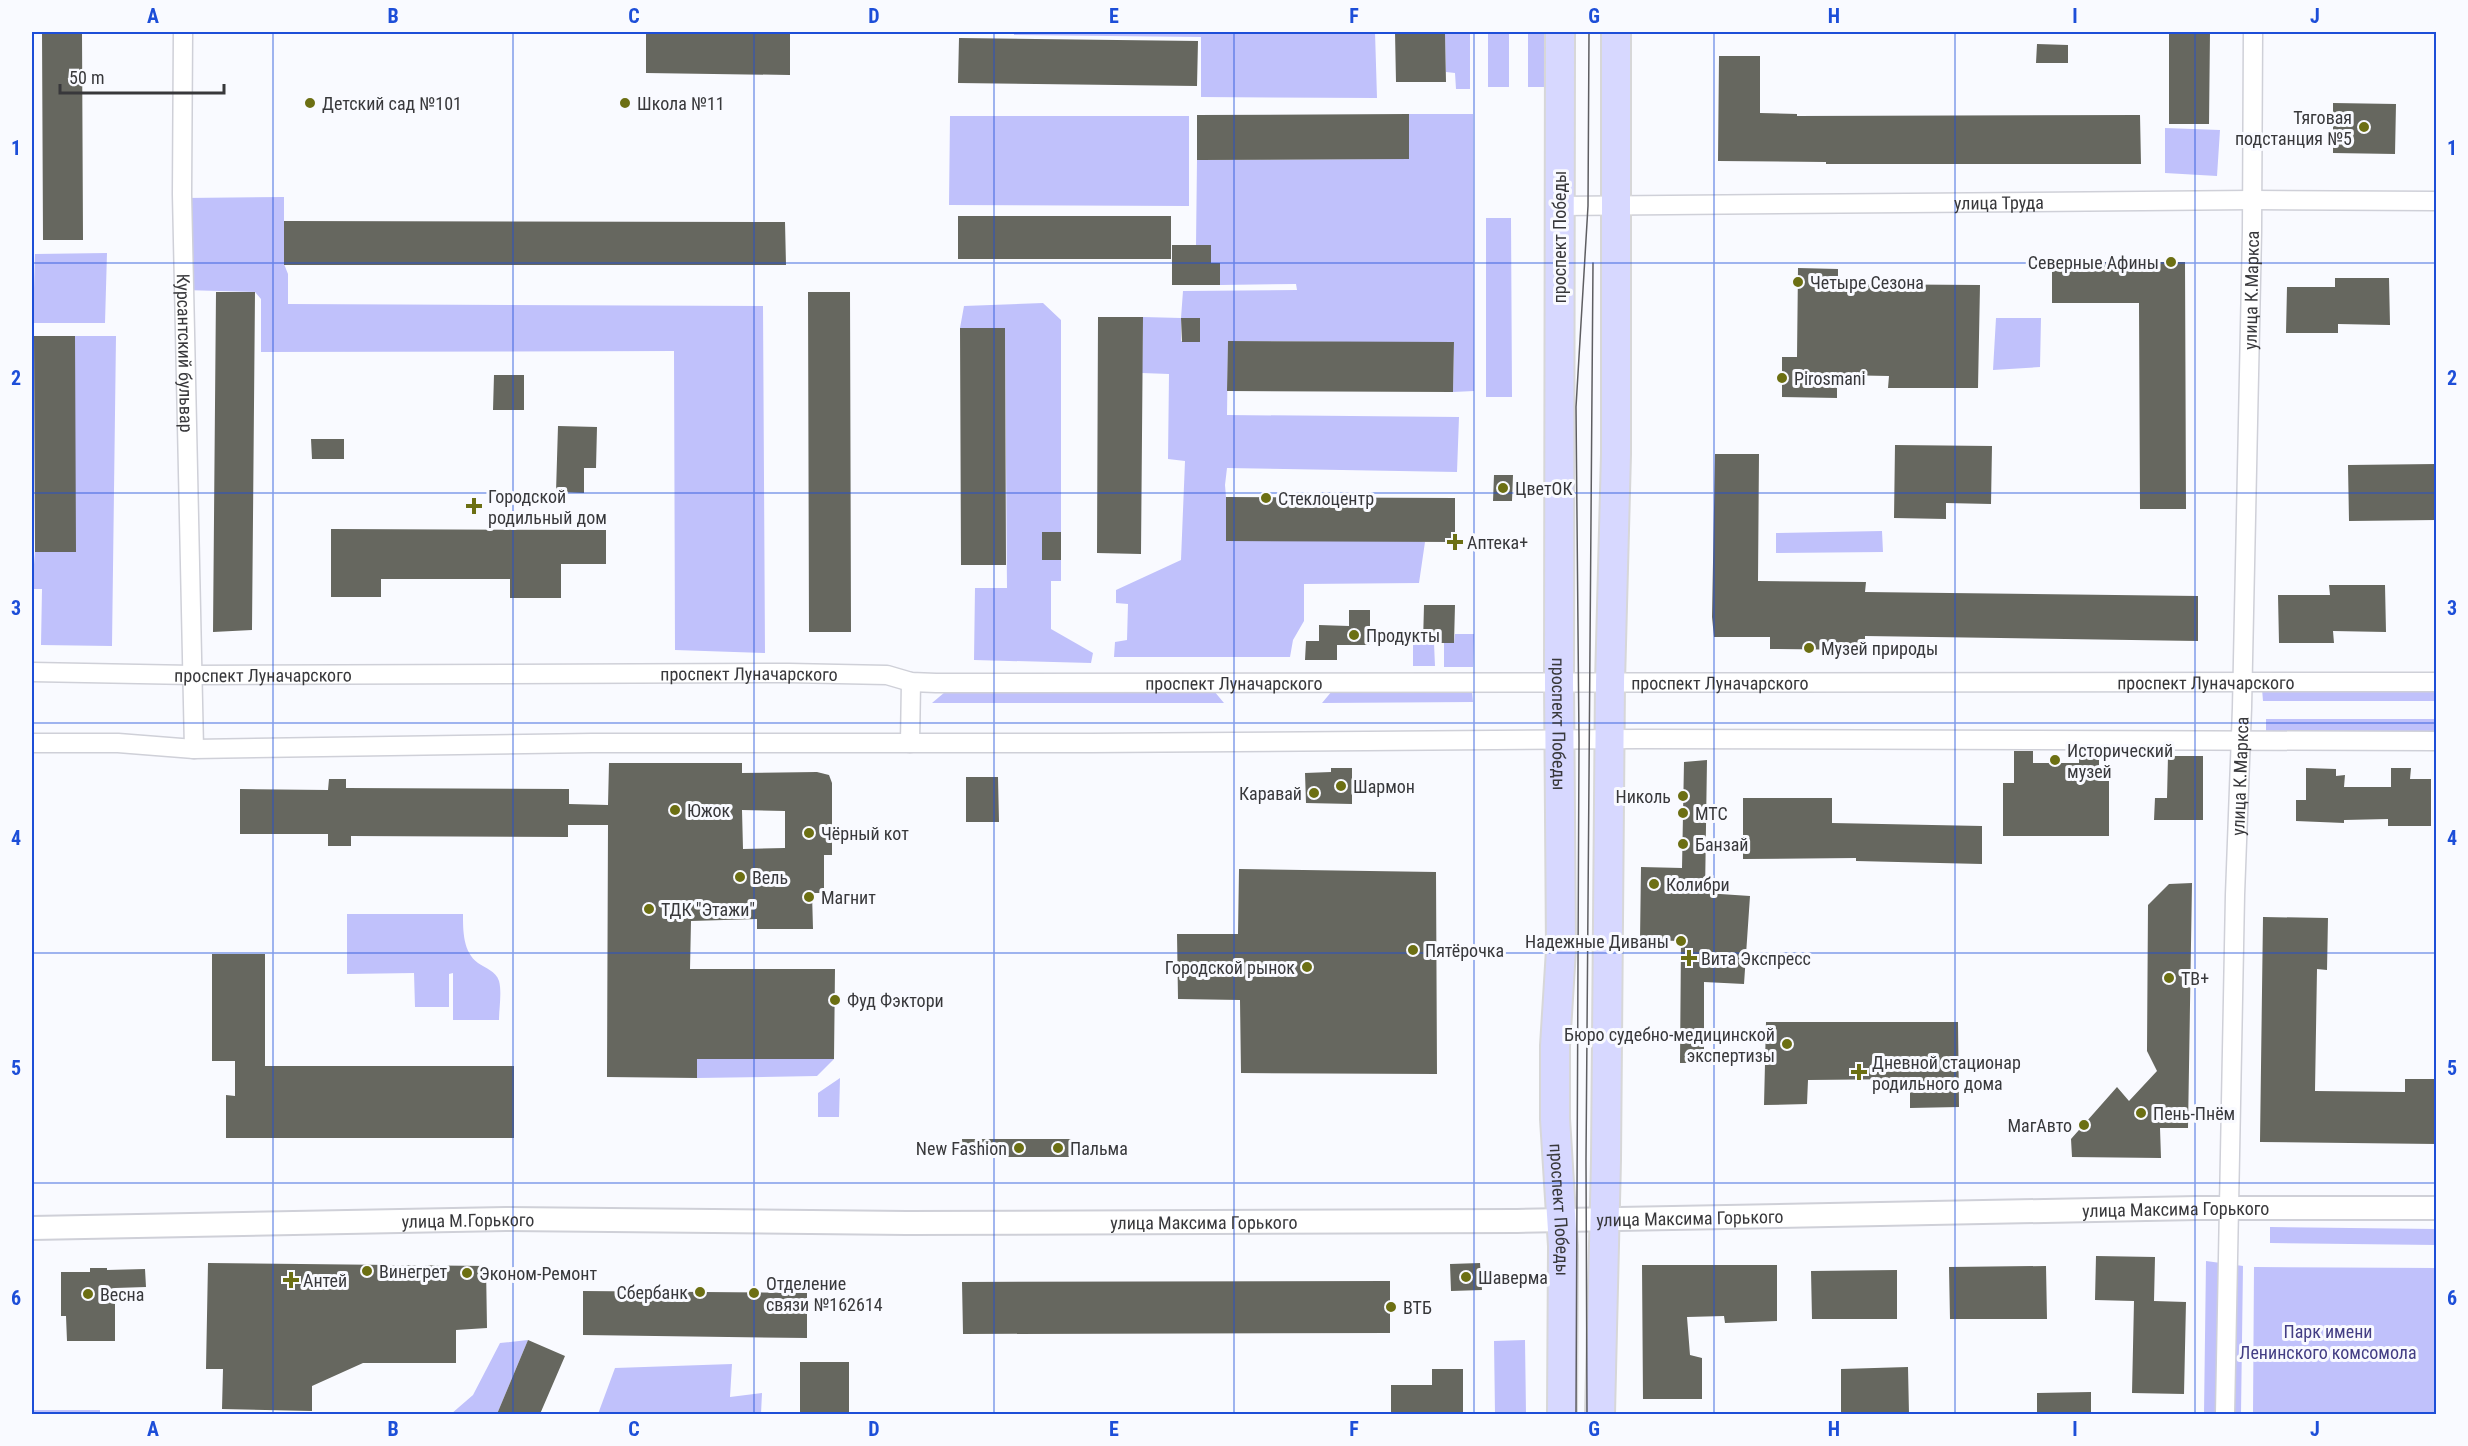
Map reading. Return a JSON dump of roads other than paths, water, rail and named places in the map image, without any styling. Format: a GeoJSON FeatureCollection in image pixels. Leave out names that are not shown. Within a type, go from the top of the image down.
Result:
{"type":"FeatureCollection","features":[{"type":"Feature","properties":{"kind":"main road","name":"проспект Победы"},"geometry":{"type":"LineString","coordinates":[[1560,32],[1561,950],[1555,1046],[1555,1129],[1561,1220],[1562,1414]]}},
{"type":"Feature","properties":{"kind":"main road"},"geometry":{"type":"LineString","coordinates":[[1600,1414],[1606,1161],[1610,682],[1616,454],[1618,205],[1616,32]]}},
{"type":"Feature","properties":{"kind":"street","name":"Курсантский бульвар"},"geometry":{"type":"LineString","coordinates":[[183,32],[182,194],[194,748]]}},
{"type":"Feature","properties":{"kind":"street","name":"улица К.Маркса"},"geometry":{"type":"LineString","coordinates":[[2225,1414],[2252,200],[2253,32]]}},
{"type":"Feature","properties":{"kind":"street","name":"улица Труда"},"geometry":{"type":"LineString","coordinates":[[1560,206],[2252,200],[2436,201]]}},
{"type":"Feature","properties":{"kind":"street","name":"проспект Луначарского"},"geometry":{"type":"LineString","coordinates":[[32,672],[192,675],[789,673],[887,675],[911,682],[2436,682]]}},
{"type":"Feature","properties":{"kind":"street"},"geometry":{"type":"LineString","coordinates":[[910,743],[911,682]]}},
{"type":"Feature","properties":{"kind":"street"},"geometry":{"type":"LineString","coordinates":[[32,743],[118,743],[194,748],[592,743],[1560,740],[2436,741]]}},
{"type":"Feature","properties":{"kind":"street","name":"улица Максима Горького"},"geometry":{"type":"LineString","coordinates":[[907,1223],[1561,1220],[2229,1208],[2436,1208]]}},
{"type":"Feature","properties":{"kind":"street","name":"улица М.Горького"},"geometry":{"type":"LineString","coordinates":[[32,1228],[506,1219],[907,1223]]}},
{"type":"Feature","properties":{"kind":"tram line"},"geometry":{"type":"LineString","coordinates":[[1576,1414],[1579,741],[1576,407],[1588,206],[1589,32]]}},
{"type":"Feature","properties":{"kind":"tram line"},"geometry":{"type":"LineString","coordinates":[[1587,1414],[1586,1160],[1593,263]]}},
{"type":"Feature","properties":{"kind":"place","name":"Детский сад №101"},"geometry":{"type":"Point","coordinates":[310,103]}},
{"type":"Feature","properties":{"kind":"place","name":"Школа №11"},"geometry":{"type":"Point","coordinates":[625,103]}},
{"type":"Feature","properties":{"kind":"place","name":"Тяговая подстанция №5"},"geometry":{"type":"Point","coordinates":[2364,127]}},
{"type":"Feature","properties":{"kind":"place","name":"Северные Афины"},"geometry":{"type":"Point","coordinates":[2171,262]}},
{"type":"Feature","properties":{"kind":"place","name":"Четыре Сезона"},"geometry":{"type":"Point","coordinates":[1798,282]}},
{"type":"Feature","properties":{"kind":"place","name":"Pirosmani"},"geometry":{"type":"Point","coordinates":[1782,378]}},
{"type":"Feature","properties":{"kind":"place","name":"ЦветОК"},"geometry":{"type":"Point","coordinates":[1503,488]}},
{"type":"Feature","properties":{"kind":"place","name":"Стеклоцентр"},"geometry":{"type":"Point","coordinates":[1266,498]}},
{"type":"Feature","properties":{"kind":"place","name":"Городской родильный дом"},"geometry":{"type":"Point","coordinates":[474,506]}},
{"type":"Feature","properties":{"kind":"place","name":"Аптека+"},"geometry":{"type":"Point","coordinates":[1455,542]}},
{"type":"Feature","properties":{"kind":"place","name":"Продукты"},"geometry":{"type":"Point","coordinates":[1354,635]}},
{"type":"Feature","properties":{"kind":"place","name":"Музей природы"},"geometry":{"type":"Point","coordinates":[1809,648]}},
{"type":"Feature","properties":{"kind":"place","name":"Исторический музей"},"geometry":{"type":"Point","coordinates":[2055,760]}},
{"type":"Feature","properties":{"kind":"place","name":"Шармон"},"geometry":{"type":"Point","coordinates":[1341,786]}},
{"type":"Feature","properties":{"kind":"place","name":"Каравай"},"geometry":{"type":"Point","coordinates":[1314,793]}},
{"type":"Feature","properties":{"kind":"place","name":"Николь"},"geometry":{"type":"Point","coordinates":[1683,796]}},
{"type":"Feature","properties":{"kind":"place","name":"Южок"},"geometry":{"type":"Point","coordinates":[675,810]}},
{"type":"Feature","properties":{"kind":"place","name":"МТС"},"geometry":{"type":"Point","coordinates":[1683,813]}},
{"type":"Feature","properties":{"kind":"place","name":"Чёрный кот"},"geometry":{"type":"Point","coordinates":[809,833]}},
{"type":"Feature","properties":{"kind":"place","name":"Банзай"},"geometry":{"type":"Point","coordinates":[1683,844]}},
{"type":"Feature","properties":{"kind":"place","name":"Вель"},"geometry":{"type":"Point","coordinates":[740,877]}},
{"type":"Feature","properties":{"kind":"place","name":"Колибри"},"geometry":{"type":"Point","coordinates":[1654,884]}},
{"type":"Feature","properties":{"kind":"place","name":"Магнит"},"geometry":{"type":"Point","coordinates":[809,897]}},
{"type":"Feature","properties":{"kind":"place","name":"ТДК \"Этажи\""},"geometry":{"type":"Point","coordinates":[649,909]}},
{"type":"Feature","properties":{"kind":"place","name":"Надежные Диваны"},"geometry":{"type":"Point","coordinates":[1681,941]}},
{"type":"Feature","properties":{"kind":"place","name":"Пятёрочка"},"geometry":{"type":"Point","coordinates":[1413,950]}},
{"type":"Feature","properties":{"kind":"place","name":"Вита Экспресс"},"geometry":{"type":"Point","coordinates":[1689,958]}},
{"type":"Feature","properties":{"kind":"place","name":"Городской рынок"},"geometry":{"type":"Point","coordinates":[1307,967]}},
{"type":"Feature","properties":{"kind":"place","name":"ТВ+"},"geometry":{"type":"Point","coordinates":[2169,978]}},
{"type":"Feature","properties":{"kind":"place","name":"Фуд Фэктори"},"geometry":{"type":"Point","coordinates":[835,1000]}},
{"type":"Feature","properties":{"kind":"place","name":"Бюро судебно-медицинской экспертизы"},"geometry":{"type":"Point","coordinates":[1787,1044]}},
{"type":"Feature","properties":{"kind":"place","name":"Дневной стационар родильного дома"},"geometry":{"type":"Point","coordinates":[1859,1072]}},
{"type":"Feature","properties":{"kind":"place","name":"Пень-Пнём"},"geometry":{"type":"Point","coordinates":[2141,1113]}},
{"type":"Feature","properties":{"kind":"place","name":"МагАвто"},"geometry":{"type":"Point","coordinates":[2084,1125]}},
{"type":"Feature","properties":{"kind":"place","name":"New Fashion"},"geometry":{"type":"Point","coordinates":[1019,1148]}},
{"type":"Feature","properties":{"kind":"place","name":"Пальма"},"geometry":{"type":"Point","coordinates":[1058,1148]}},
{"type":"Feature","properties":{"kind":"place","name":"Винегрет"},"geometry":{"type":"Point","coordinates":[367,1271]}},
{"type":"Feature","properties":{"kind":"place","name":"Эконом-Ремонт"},"geometry":{"type":"Point","coordinates":[467,1273]}},
{"type":"Feature","properties":{"kind":"place","name":"Шаверма"},"geometry":{"type":"Point","coordinates":[1466,1277]}},
{"type":"Feature","properties":{"kind":"place","name":"Антей"},"geometry":{"type":"Point","coordinates":[291,1280]}},
{"type":"Feature","properties":{"kind":"place","name":"Сбербанк"},"geometry":{"type":"Point","coordinates":[700,1292]}},
{"type":"Feature","properties":{"kind":"place","name":"Отделение связи №162614"},"geometry":{"type":"Point","coordinates":[754,1293]}},
{"type":"Feature","properties":{"kind":"place","name":"Весна"},"geometry":{"type":"Point","coordinates":[88,1294]}},
{"type":"Feature","properties":{"kind":"place","name":"ВТБ"},"geometry":{"type":"Point","coordinates":[1391,1307]}},
{"type":"Feature","properties":{"kind":"park label","name":"Парк имени Ленинского комсомола"},"geometry":{"type":"Point","coordinates":[2328,1341]}}]}
